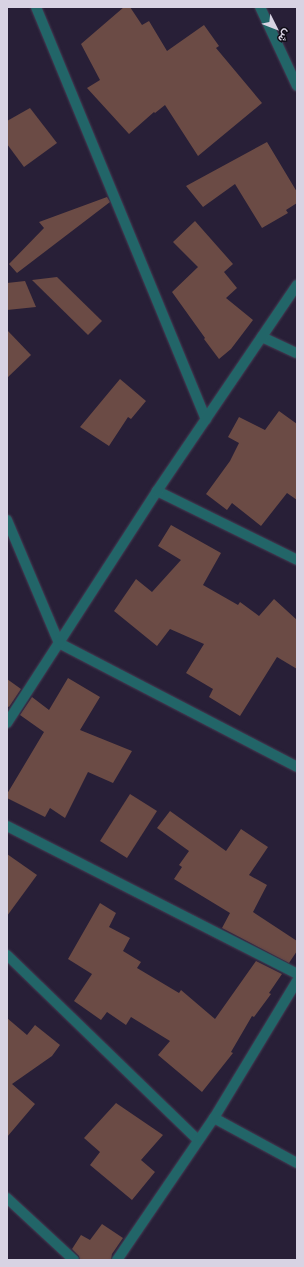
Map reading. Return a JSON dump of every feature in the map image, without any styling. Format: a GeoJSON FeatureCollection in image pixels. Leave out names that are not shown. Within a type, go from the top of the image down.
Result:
{"type":"FeatureCollection","features":[{"type":"Feature","properties":{"kind":"street"},"geometry":{"type":"LineString","coordinates":[[36,7],[206,419]]}},
{"type":"Feature","properties":{"kind":"street"},"geometry":{"type":"LineString","coordinates":[[260,7],[297,86]]}},
{"type":"Feature","properties":{"kind":"street"},"geometry":{"type":"LineString","coordinates":[[7,723],[157,491],[297,285]]}},
{"type":"Feature","properties":{"kind":"street"},"geometry":{"type":"LineString","coordinates":[[262,337],[297,353]]}},
{"type":"Feature","properties":{"kind":"street"},"geometry":{"type":"LineString","coordinates":[[157,491],[297,560]]}},
{"type":"Feature","properties":{"kind":"street"},"geometry":{"type":"LineString","coordinates":[[7,520],[59,643],[297,767]]}},
{"type":"Feature","properties":{"kind":"street"},"geometry":{"type":"LineString","coordinates":[[7,826],[297,974]]}},
{"type":"Feature","properties":{"kind":"street"},"geometry":{"type":"LineString","coordinates":[[7,955],[198,1140]]}},
{"type":"Feature","properties":{"kind":"street"},"geometry":{"type":"LineString","coordinates":[[117,1260],[214,1118],[297,981]]}},
{"type":"Feature","properties":{"kind":"street"},"geometry":{"type":"LineString","coordinates":[[214,1118],[297,1163]]}},
{"type":"Feature","properties":{"kind":"street"},"geometry":{"type":"LineString","coordinates":[[7,1198],[74,1260]]}},
{"type":"Feature","properties":{"kind":"building"},"geometry":{"type":"Polygon","coordinates":[[[124,7],[130,7],[142,25],[149,21],[167,51],[204,25],[219,46],[216,48],[262,103],[198,156],[165,105],[155,113],[154,112],[129,134],[87,88],[100,80],[81,44],[124,7]]]}},
{"type":"Feature","properties":{"kind":"building"},"geometry":{"type":"Polygon","coordinates":[[[30,108],[57,143],[24,167],[7,144],[7,121],[30,108]]]}},
{"type":"Feature","properties":{"kind":"building"},"geometry":{"type":"Polygon","coordinates":[[[267,142],[297,192],[297,203],[286,210],[288,213],[262,228],[235,184],[203,207],[186,186],[267,142]]]}},
{"type":"Feature","properties":{"kind":"building"},"geometry":{"type":"Polygon","coordinates":[[[107,197],[110,202],[17,273],[9,264],[44,228],[39,222],[107,197]]]}},
{"type":"Feature","properties":{"kind":"building"},"geometry":{"type":"Polygon","coordinates":[[[195,221],[233,264],[224,272],[237,288],[226,298],[253,320],[231,349],[219,359],[172,292],[198,267],[173,242],[195,221]]]}},
{"type":"Feature","properties":{"kind":"building"},"geometry":{"type":"Polygon","coordinates":[[[57,277],[102,321],[88,335],[32,280],[57,277]]]}},
{"type":"Feature","properties":{"kind":"building"},"geometry":{"type":"Polygon","coordinates":[[[25,281],[36,307],[7,310],[7,283],[25,281]]]}},
{"type":"Feature","properties":{"kind":"building"},"geometry":{"type":"Polygon","coordinates":[[[7,330],[31,355],[7,378],[7,330]]]}},
{"type":"Feature","properties":{"kind":"building"},"geometry":{"type":"Polygon","coordinates":[[[120,379],[146,401],[131,419],[128,417],[109,446],[80,427],[120,379]]]}},
{"type":"Feature","properties":{"kind":"building"},"geometry":{"type":"Polygon","coordinates":[[[279,411],[297,424],[297,500],[287,493],[261,526],[232,503],[227,510],[206,494],[230,461],[239,443],[228,437],[239,417],[265,430],[279,411]]]}},
{"type":"Feature","properties":{"kind":"building"},"geometry":{"type":"Polygon","coordinates":[[[171,525],[221,553],[203,585],[238,605],[240,602],[259,616],[274,599],[297,620],[297,669],[277,657],[240,716],[209,697],[213,689],[186,673],[204,644],[170,629],[157,646],[114,611],[136,579],[152,592],[181,560],[158,546],[171,525]]]}},
{"type":"Feature","properties":{"kind":"building"},"geometry":{"type":"Polygon","coordinates":[[[68,678],[100,697],[80,730],[132,751],[113,783],[88,772],[65,818],[50,808],[45,817],[7,798],[7,794],[44,732],[20,715],[32,697],[49,710],[68,678]]]}},
{"type":"Feature","properties":{"kind":"building"},"geometry":{"type":"Polygon","coordinates":[[[7,679],[21,689],[9,707],[7,706],[7,679]]]}},
{"type":"Feature","properties":{"kind":"building"},"geometry":{"type":"Polygon","coordinates":[[[130,794],[157,811],[127,858],[100,841],[130,794]]]}},
{"type":"Feature","properties":{"kind":"building"},"geometry":{"type":"Polygon","coordinates":[[[170,811],[226,851],[241,829],[268,847],[249,875],[267,885],[253,912],[297,941],[297,951],[289,963],[222,928],[230,913],[174,879],[182,867],[179,865],[189,851],[157,828],[170,811]]]}},
{"type":"Feature","properties":{"kind":"building"},"geometry":{"type":"Polygon","coordinates":[[[7,854],[37,875],[7,916],[7,854]]]}},
{"type":"Feature","properties":{"kind":"building"},"geometry":{"type":"Polygon","coordinates":[[[100,903],[116,913],[109,927],[130,938],[123,951],[141,962],[137,968],[179,993],[181,990],[215,1019],[256,961],[282,974],[269,993],[271,994],[254,1017],[252,1016],[231,1052],[233,1053],[202,1092],[158,1055],[170,1041],[131,1017],[126,1025],[107,1012],[101,1020],[74,1001],[92,974],[68,959],[100,903]]]}},
{"type":"Feature","properties":{"kind":"building"},"geometry":{"type":"Polygon","coordinates":[[[7,1018],[27,1035],[35,1025],[60,1045],[52,1056],[12,1084],[35,1104],[7,1137],[7,1018]]]}},
{"type":"Feature","properties":{"kind":"building"},"geometry":{"type":"Polygon","coordinates":[[[116,1103],[163,1135],[141,1160],[155,1172],[132,1200],[90,1165],[100,1152],[84,1138],[116,1103]]]}},
{"type":"Feature","properties":{"kind":"building"},"geometry":{"type":"Polygon","coordinates":[[[102,1224],[123,1238],[112,1254],[111,1260],[80,1260],[79,1256],[72,1249],[81,1235],[90,1240],[102,1224]]]}}]}
